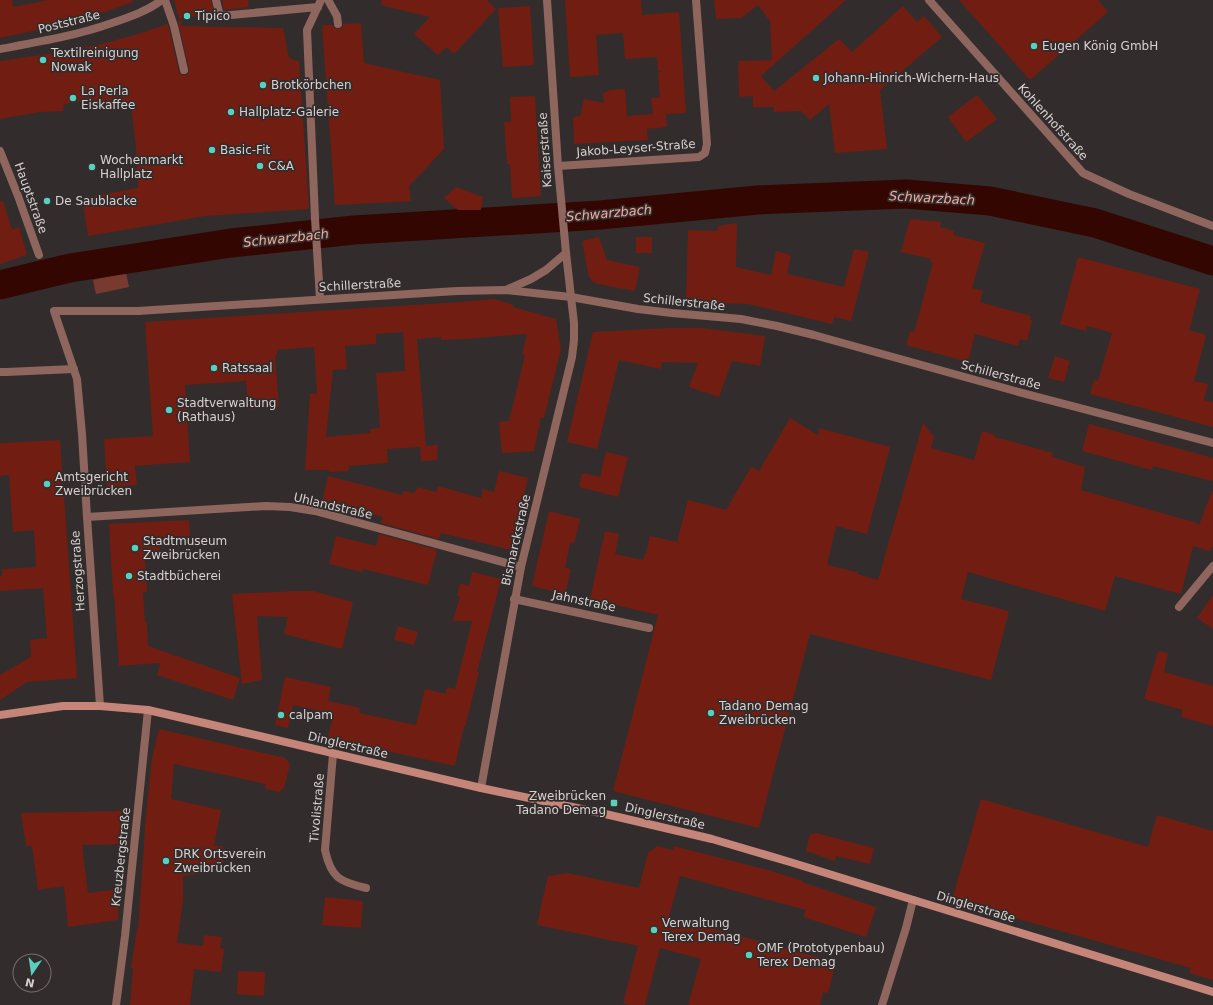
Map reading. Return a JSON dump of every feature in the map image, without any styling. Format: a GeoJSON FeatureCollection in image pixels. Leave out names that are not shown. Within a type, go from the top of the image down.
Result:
{"type":"FeatureCollection","features":[{"type":"Feature","properties":{"kind":"main road","name":"Dinglerstraße"},"geometry":{"type":"LineString","coordinates":[[0,715],[63,706],[100,706],[148,710],[481,788],[601,813],[712,839],[796,863],[1213,992]]}},
{"type":"Feature","properties":{"kind":"street","name":"Poststraße"},"geometry":{"type":"LineString","coordinates":[[0,49],[68,37],[138,14],[164,0]]}},
{"type":"Feature","properties":{"kind":"street"},"geometry":{"type":"LineString","coordinates":[[164,0],[174,26],[184,70]]}},
{"type":"Feature","properties":{"kind":"street"},"geometry":{"type":"LineString","coordinates":[[216,0],[220,16],[319,4]]}},
{"type":"Feature","properties":{"kind":"street"},"geometry":{"type":"LineString","coordinates":[[328,0],[337,16],[338,24]]}},
{"type":"Feature","properties":{"kind":"street","name":"Kaiserstraße"},"geometry":{"type":"LineString","coordinates":[[547,0],[558,166],[571,297]]}},
{"type":"Feature","properties":{"kind":"street","name":"Jakob-Leyser-Straße"},"geometry":{"type":"LineString","coordinates":[[558,166],[699,157],[705,153],[707,144],[696,0]]}},
{"type":"Feature","properties":{"kind":"street","name":"Kohlenhofstraße"},"geometry":{"type":"LineString","coordinates":[[929,0],[1083,173],[1129,194],[1213,226]]}},
{"type":"Feature","properties":{"kind":"street"},"geometry":{"type":"LineString","coordinates":[[319,4],[307,30],[320,299]]}},
{"type":"Feature","properties":{"kind":"street","name":"Hauptstraße"},"geometry":{"type":"LineString","coordinates":[[0,151],[3,164],[18,196],[38,255]]}},
{"type":"Feature","properties":{"kind":"street"},"geometry":{"type":"LineString","coordinates":[[506,290],[531,279],[546,270],[566,250]]}},
{"type":"Feature","properties":{"kind":"street","name":"Schillerstraße"},"geometry":{"type":"LineString","coordinates":[[54,311],[138,312],[457,291],[506,290],[571,297],[638,309],[741,319],[777,326],[1213,443]]}},
{"type":"Feature","properties":{"kind":"street","name":"Bismarckstraße"},"geometry":{"type":"LineString","coordinates":[[481,788],[514,599],[572,357],[574,323],[571,297]]}},
{"type":"Feature","properties":{"kind":"street","name":"Herzogstraße"},"geometry":{"type":"LineString","coordinates":[[54,311],[77,379],[100,706]]}},
{"type":"Feature","properties":{"kind":"street"},"geometry":{"type":"LineString","coordinates":[[3,372],[74,369]]}},
{"type":"Feature","properties":{"kind":"street","name":"Uhlandstraße"},"geometry":{"type":"LineString","coordinates":[[87,517],[266,506],[290,507],[315,511],[521,567]]}},
{"type":"Feature","properties":{"kind":"street"},"geometry":{"type":"LineString","coordinates":[[1179,607],[1213,566]]}},
{"type":"Feature","properties":{"kind":"street","name":"Jahnstraße"},"geometry":{"type":"LineString","coordinates":[[514,599],[649,628]]}},
{"type":"Feature","properties":{"kind":"street","name":"Kreuzbergstraße"},"geometry":{"type":"LineString","coordinates":[[116,1005],[125,936],[148,710]]}},
{"type":"Feature","properties":{"kind":"street","name":"Tivolistraße"},"geometry":{"type":"LineString","coordinates":[[333,754],[325,850],[328,862],[334,873],[342,880],[366,888]]}},
{"type":"Feature","properties":{"kind":"street"},"geometry":{"type":"LineString","coordinates":[[882,1005],[906,928],[913,900]]}},
{"type":"Feature","properties":{"kind":"shaded area"},"geometry":{"type":"Polygon","coordinates":[[[126,273],[129,287],[96,294],[93,280],[126,273]]]}},
{"type":"Feature","properties":{"kind":"building"},"geometry":{"type":"Polygon","coordinates":[[[0,0],[12,0],[13,7],[49,0],[132,0],[133,2],[75,22],[0,38],[0,0]]]}},
{"type":"Feature","properties":{"kind":"building"},"geometry":{"type":"Polygon","coordinates":[[[174,0],[211,0],[214,13],[179,19],[174,0]]]}},
{"type":"Feature","properties":{"kind":"building"},"geometry":{"type":"Polygon","coordinates":[[[222,0],[248,0],[249,7],[224,10],[222,0]]]}},
{"type":"Feature","properties":{"kind":"building"},"geometry":{"type":"Polygon","coordinates":[[[382,0],[487,0],[496,9],[454,54],[446,47],[438,55],[414,34],[430,17],[381,5],[382,0]]]}},
{"type":"Feature","properties":{"kind":"building"},"geometry":{"type":"Polygon","coordinates":[[[565,0],[641,0],[642,15],[679,12],[686,113],[666,114],[667,127],[647,129],[648,140],[574,144],[573,117],[580,116],[584,99],[604,103],[603,93],[610,90],[625,89],[627,116],[653,114],[651,98],[660,97],[658,73],[661,71],[658,71],[657,57],[625,59],[623,33],[596,35],[599,75],[570,77],[565,0]]]}},
{"type":"Feature","properties":{"kind":"building","name":"Johann-Hinrich-Wichern-Haus"},"geometry":{"type":"Polygon","coordinates":[[[714,0],[846,0],[761,76],[774,91],[839,39],[852,52],[903,6],[917,22],[924,16],[942,37],[880,90],[887,149],[835,153],[829,104],[810,120],[801,111],[774,112],[774,107],[753,107],[753,96],[739,97],[738,61],[772,60],[770,21],[758,5],[741,18],[716,19],[714,0]]]}},
{"type":"Feature","properties":{"kind":"building","name":"Eugen König GmbH"},"geometry":{"type":"Polygon","coordinates":[[[959,0],[1098,0],[1108,12],[1030,80],[959,0]]]}},
{"type":"Feature","properties":{"kind":"building"},"geometry":{"type":"Polygon","coordinates":[[[530,6],[534,65],[503,67],[498,8],[530,6]]]}},
{"type":"Feature","properties":{"kind":"building","name":"Hallplatz-Galerie"},"geometry":{"type":"Polygon","coordinates":[[[181,20],[182,26],[283,28],[289,58],[299,61],[309,209],[205,216],[88,236],[82,198],[138,188],[136,147],[131,105],[89,108],[88,101],[75,101],[63,105],[64,111],[40,112],[0,119],[0,61],[98,45],[168,24],[179,72],[182,75],[186,75],[188,74],[189,69],[178,21],[181,20]]]}},
{"type":"Feature","properties":{"kind":"building"},"geometry":{"type":"Polygon","coordinates":[[[361,23],[364,63],[440,80],[444,149],[409,186],[411,201],[335,205],[322,25],[333,25],[334,28],[338,29],[342,28],[343,24],[361,23]]]}},
{"type":"Feature","properties":{"kind":"building"},"geometry":{"type":"Polygon","coordinates":[[[977,95],[997,119],[966,142],[948,117],[977,95]]]}},
{"type":"Feature","properties":{"kind":"building"},"geometry":{"type":"Polygon","coordinates":[[[535,96],[541,196],[512,198],[510,164],[507,164],[504,122],[511,122],[510,97],[535,96]]]}},
{"type":"Feature","properties":{"kind":"building"},"geometry":{"type":"Polygon","coordinates":[[[456,187],[483,197],[481,210],[458,210],[444,198],[456,187]]]}},
{"type":"Feature","properties":{"kind":"building"},"geometry":{"type":"Polygon","coordinates":[[[0,201],[3,201],[12,230],[19,227],[27,255],[0,264],[0,201]]]}},
{"type":"Feature","properties":{"kind":"building"},"geometry":{"type":"Polygon","coordinates":[[[910,219],[941,222],[940,227],[954,231],[953,235],[985,243],[972,288],[983,291],[980,302],[1031,316],[1030,320],[1032,321],[1027,341],[1020,339],[1018,346],[975,334],[968,362],[906,345],[910,331],[914,333],[933,262],[930,262],[931,259],[901,252],[910,219]]]}},
{"type":"Feature","properties":{"kind":"building"},"geometry":{"type":"Polygon","coordinates":[[[737,223],[736,267],[771,275],[776,251],[791,255],[787,274],[844,287],[854,249],[869,252],[851,321],[834,317],[832,324],[748,304],[686,302],[688,230],[717,231],[718,226],[737,223]]]}},
{"type":"Feature","properties":{"kind":"building"},"geometry":{"type":"Polygon","coordinates":[[[599,237],[607,260],[640,267],[635,291],[598,284],[593,282],[589,277],[582,241],[599,237]]]}},
{"type":"Feature","properties":{"kind":"building"},"geometry":{"type":"Polygon","coordinates":[[[636,237],[652,237],[652,253],[636,253],[636,237]]]}},
{"type":"Feature","properties":{"kind":"building"},"geometry":{"type":"Polygon","coordinates":[[[1078,257],[1200,289],[1189,330],[1206,335],[1194,381],[1208,384],[1204,400],[1213,402],[1213,427],[1090,394],[1094,380],[1098,381],[1112,333],[1087,326],[1086,331],[1060,324],[1078,257]]]}},
{"type":"Feature","properties":{"kind":"building"},"geometry":{"type":"Polygon","coordinates":[[[495,299],[513,305],[513,307],[556,319],[561,349],[544,418],[541,417],[534,451],[502,453],[499,422],[509,421],[525,355],[522,354],[527,334],[464,339],[441,340],[441,337],[417,339],[426,446],[438,445],[437,460],[421,461],[420,447],[387,449],[388,463],[349,466],[348,471],[329,472],[329,470],[305,470],[310,393],[317,394],[314,347],[277,350],[277,355],[275,356],[279,407],[248,409],[246,381],[185,385],[190,462],[135,466],[137,485],[107,487],[104,439],[153,436],[145,322],[495,299]],[[403,332],[376,334],[376,344],[345,346],[347,369],[333,370],[326,437],[370,433],[370,429],[380,428],[376,373],[405,371],[403,332]]]}},
{"type":"Feature","properties":{"kind":"building"},"geometry":{"type":"Polygon","coordinates":[[[668,328],[702,328],[765,336],[760,366],[732,361],[719,397],[689,387],[698,363],[662,362],[661,369],[619,360],[597,449],[567,442],[593,332],[668,328]]]}},
{"type":"Feature","properties":{"kind":"building"},"geometry":{"type":"Polygon","coordinates":[[[1055,356],[1070,361],[1064,382],[1048,378],[1055,356]]]}},
{"type":"Feature","properties":{"kind":"building"},"geometry":{"type":"Polygon","coordinates":[[[790,418],[818,435],[819,428],[890,447],[867,534],[836,526],[827,565],[857,572],[857,574],[878,580],[923,423],[934,437],[931,448],[974,460],[982,431],[995,435],[995,437],[1053,453],[1052,457],[1085,467],[1081,490],[1197,523],[1199,525],[1213,491],[1213,546],[1210,551],[1193,546],[1181,594],[1115,576],[1105,611],[968,572],[961,599],[1009,611],[991,680],[810,634],[759,828],[613,791],[658,615],[590,599],[605,531],[619,534],[615,554],[643,560],[650,536],[677,542],[688,500],[726,510],[751,467],[759,471],[790,418]]]}},
{"type":"Feature","properties":{"kind":"building"},"geometry":{"type":"Polygon","coordinates":[[[1089,424],[1213,458],[1213,481],[1153,466],[1152,470],[1082,451],[1089,424]]]}},
{"type":"Feature","properties":{"kind":"building"},"geometry":{"type":"Polygon","coordinates":[[[60,440],[77,678],[27,682],[0,700],[0,675],[31,657],[30,640],[47,638],[43,588],[0,591],[0,576],[2,576],[2,569],[36,567],[34,530],[13,532],[9,475],[0,476],[0,443],[60,440]]]}},
{"type":"Feature","properties":{"kind":"building"},"geometry":{"type":"Polygon","coordinates":[[[606,452],[628,457],[618,497],[579,487],[582,473],[600,477],[606,452]]]}},
{"type":"Feature","properties":{"kind":"building"},"geometry":{"type":"Polygon","coordinates":[[[499,471],[528,478],[511,550],[441,533],[439,539],[381,523],[383,517],[322,502],[328,476],[402,495],[403,491],[414,493],[418,487],[436,492],[438,486],[481,498],[483,489],[494,492],[499,471]]]}},
{"type":"Feature","properties":{"kind":"building"},"geometry":{"type":"Polygon","coordinates":[[[549,511],[580,519],[574,544],[570,543],[565,568],[571,569],[565,594],[532,586],[549,511]]]}},
{"type":"Feature","properties":{"kind":"building"},"geometry":{"type":"Polygon","coordinates":[[[189,520],[190,536],[159,537],[160,558],[145,559],[147,592],[143,592],[145,622],[147,622],[148,646],[240,678],[233,700],[157,675],[161,663],[119,666],[109,524],[189,520]]]}},
{"type":"Feature","properties":{"kind":"building"},"geometry":{"type":"Polygon","coordinates":[[[379,534],[437,550],[428,585],[363,569],[362,572],[329,564],[336,536],[376,546],[379,534]]]}},
{"type":"Feature","properties":{"kind":"building"},"geometry":{"type":"Polygon","coordinates":[[[472,572],[501,579],[455,766],[328,738],[333,714],[293,705],[288,728],[275,725],[285,677],[331,687],[328,701],[360,708],[359,713],[416,725],[425,689],[446,694],[447,687],[455,689],[472,621],[453,621],[460,596],[457,596],[460,583],[469,586],[472,572]]]}},
{"type":"Feature","properties":{"kind":"building"},"geometry":{"type":"Polygon","coordinates":[[[313,591],[353,602],[342,649],[284,634],[288,617],[257,616],[262,680],[242,684],[232,594],[313,591]]]}},
{"type":"Feature","properties":{"kind":"building"},"geometry":{"type":"Polygon","coordinates":[[[1213,595],[1213,629],[1197,618],[1213,595]]]}},
{"type":"Feature","properties":{"kind":"building"},"geometry":{"type":"Polygon","coordinates":[[[398,626],[418,632],[414,645],[394,640],[398,626]]]}},
{"type":"Feature","properties":{"kind":"building"},"geometry":{"type":"Polygon","coordinates":[[[1158,651],[1168,653],[1164,672],[1213,686],[1213,726],[1181,717],[1183,710],[1144,699],[1158,651]]]}},
{"type":"Feature","properties":{"kind":"building"},"geometry":{"type":"Polygon","coordinates":[[[159,729],[286,758],[290,765],[284,788],[279,792],[265,789],[266,784],[174,764],[171,799],[221,810],[214,846],[223,846],[223,870],[183,876],[183,900],[177,943],[203,946],[204,935],[222,937],[220,948],[224,949],[221,972],[194,969],[190,1005],[130,1005],[133,968],[131,968],[138,929],[145,825],[152,758],[159,729]]]}},
{"type":"Feature","properties":{"kind":"building"},"geometry":{"type":"Polygon","coordinates":[[[981,799],[1148,847],[1157,815],[1213,831],[1213,980],[1189,973],[1191,968],[952,900],[981,799]]]}},
{"type":"Feature","properties":{"kind":"building"},"geometry":{"type":"Polygon","coordinates":[[[122,811],[121,844],[82,845],[88,893],[119,889],[118,920],[68,927],[64,886],[38,890],[32,846],[26,846],[21,813],[122,811]]]}},
{"type":"Feature","properties":{"kind":"building"},"geometry":{"type":"Polygon","coordinates":[[[816,833],[874,848],[870,864],[836,856],[835,861],[806,851],[810,834],[816,833]]]}},
{"type":"Feature","properties":{"kind":"building"},"geometry":{"type":"Polygon","coordinates":[[[657,846],[673,850],[674,846],[768,870],[876,907],[866,937],[803,917],[806,910],[680,876],[669,917],[836,962],[828,993],[823,992],[820,1005],[688,1005],[701,959],[660,948],[645,1005],[630,1005],[623,1003],[638,946],[537,925],[544,892],[548,876],[567,873],[639,888],[648,853],[657,846]]]}},
{"type":"Feature","properties":{"kind":"building"},"geometry":{"type":"Polygon","coordinates":[[[325,897],[363,901],[361,928],[322,925],[325,897]]]}},
{"type":"Feature","properties":{"kind":"building"},"geometry":{"type":"Polygon","coordinates":[[[238,971],[265,972],[264,996],[237,994],[238,971]]]}},
{"type":"Feature","properties":{"kind":"waterway","name":"Schwarzbach"},"geometry":{"type":"LineString","coordinates":[[0,285],[70,268],[231,243],[354,230],[600,215],[758,200],[906,194],[990,201],[1095,223],[1213,261]]}},
{"type":"Feature","properties":{"kind":"place","name":"Tipico"},"geometry":{"type":"Point","coordinates":[187,16]}},
{"type":"Feature","properties":{"kind":"place","name":"Eugen König GmbH"},"geometry":{"type":"Point","coordinates":[1034,46]}},
{"type":"Feature","properties":{"kind":"place","name":"Textilreinigung Nowak"},"geometry":{"type":"Point","coordinates":[43,60]}},
{"type":"Feature","properties":{"kind":"place","name":"Johann-Hinrich-Wichern-Haus"},"geometry":{"type":"Point","coordinates":[816,78]}},
{"type":"Feature","properties":{"kind":"place","name":"Brotkörbchen"},"geometry":{"type":"Point","coordinates":[263,85]}},
{"type":"Feature","properties":{"kind":"place","name":"La Perla Eiskaffee"},"geometry":{"type":"Point","coordinates":[73,98]}},
{"type":"Feature","properties":{"kind":"place","name":"Hallplatz-Galerie"},"geometry":{"type":"Point","coordinates":[231,112]}},
{"type":"Feature","properties":{"kind":"place","name":"Basic-Fit"},"geometry":{"type":"Point","coordinates":[212,150]}},
{"type":"Feature","properties":{"kind":"place","name":"C&A"},"geometry":{"type":"Point","coordinates":[260,166]}},
{"type":"Feature","properties":{"kind":"place","name":"Wochenmarkt Hallplatz"},"geometry":{"type":"Point","coordinates":[92,167]}},
{"type":"Feature","properties":{"kind":"place","name":"De Saublacke"},"geometry":{"type":"Point","coordinates":[47,201]}},
{"type":"Feature","properties":{"kind":"place","name":"Ratssaal"},"geometry":{"type":"Point","coordinates":[214,368]}},
{"type":"Feature","properties":{"kind":"place","name":"Stadtverwaltung (Rathaus)"},"geometry":{"type":"Point","coordinates":[169,410]}},
{"type":"Feature","properties":{"kind":"place","name":"Amtsgericht Zweibrücken"},"geometry":{"type":"Point","coordinates":[47,484]}},
{"type":"Feature","properties":{"kind":"place","name":"Stadtmuseum Zweibrücken"},"geometry":{"type":"Point","coordinates":[135,548]}},
{"type":"Feature","properties":{"kind":"place","name":"Stadtbücherei"},"geometry":{"type":"Point","coordinates":[129,576]}},
{"type":"Feature","properties":{"kind":"place","name":"Tadano Demag Zweibrücken"},"geometry":{"type":"Point","coordinates":[711,713]}},
{"type":"Feature","properties":{"kind":"place","name":"calpam"},"geometry":{"type":"Point","coordinates":[281,715]}},
{"type":"Feature","properties":{"kind":"place","name":"Zweibrücken Tadano Demag"},"geometry":{"type":"Point","coordinates":[614,803]}},
{"type":"Feature","properties":{"kind":"place","name":"DRK Ortsverein Zweibrücken"},"geometry":{"type":"Point","coordinates":[166,861]}},
{"type":"Feature","properties":{"kind":"place","name":"Verwaltung Terex Demag"},"geometry":{"type":"Point","coordinates":[654,930]}},
{"type":"Feature","properties":{"kind":"place","name":"OMF (Prototypenbau) Terex Demag"},"geometry":{"type":"Point","coordinates":[749,955]}}]}
